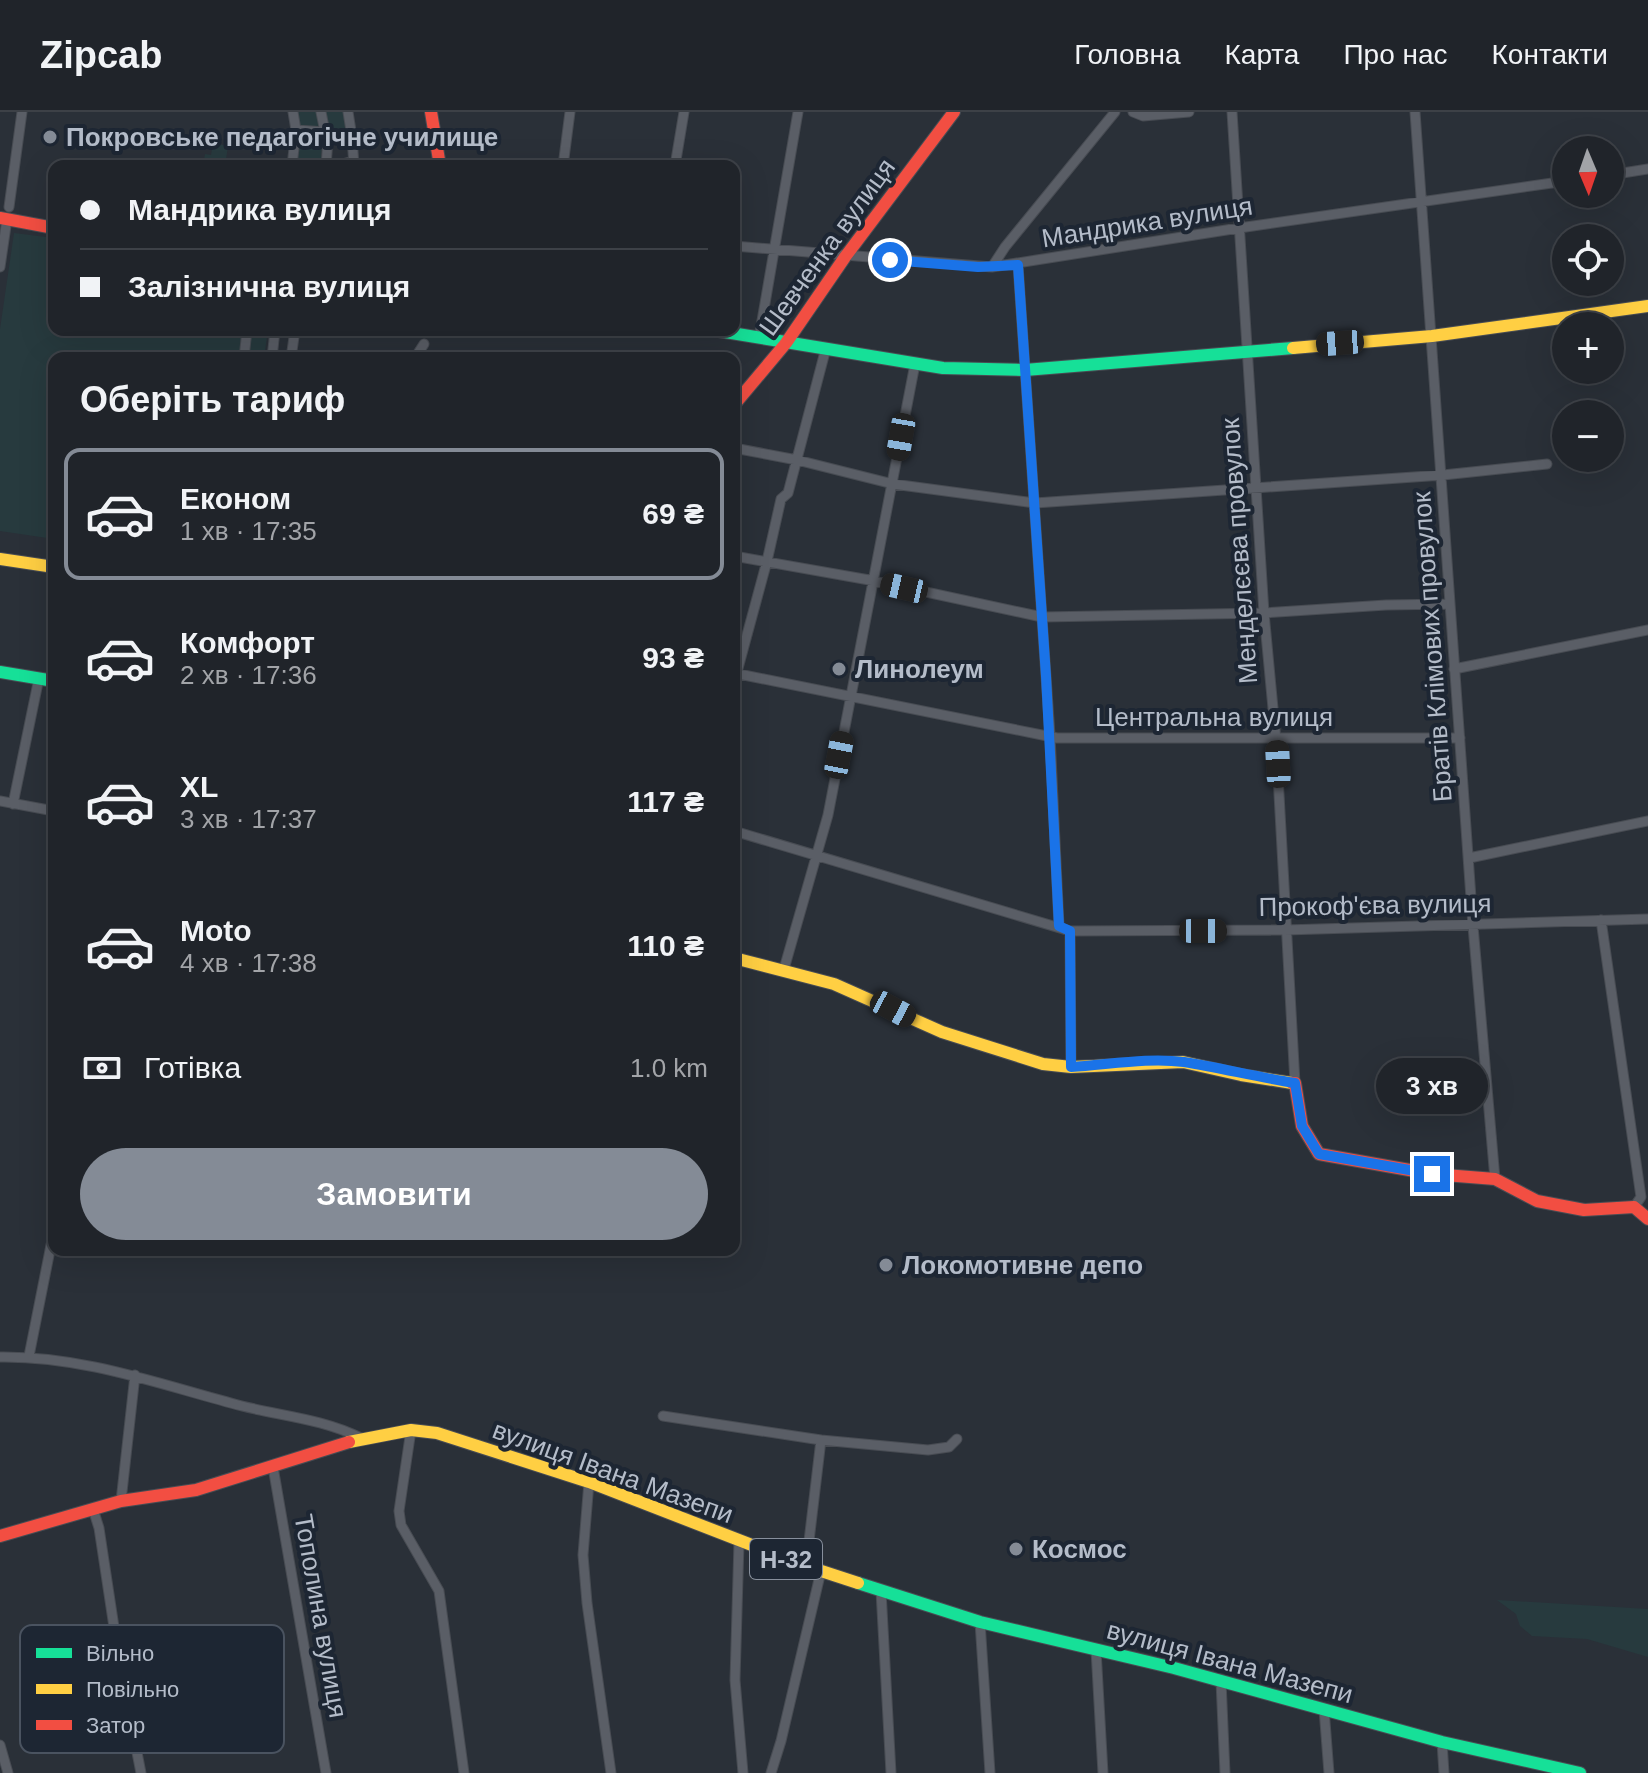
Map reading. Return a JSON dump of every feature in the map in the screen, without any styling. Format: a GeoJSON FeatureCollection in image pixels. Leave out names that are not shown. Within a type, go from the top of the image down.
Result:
{"type":"FeatureCollection","features":[{"type":"Feature","properties":{"kind":"street"},"geometry":{"type":"LineString","coordinates":[[0,267],[22,112]]}},
{"type":"Feature","properties":{"kind":"street"},"geometry":{"type":"LineString","coordinates":[[293,112],[296,130],[293,160]]}},
{"type":"Feature","properties":{"kind":"street"},"geometry":{"type":"LineString","coordinates":[[321,112],[326,136],[326,160]]}},
{"type":"Feature","properties":{"kind":"street"},"geometry":{"type":"LineString","coordinates":[[348,112],[354,160]]}},
{"type":"Feature","properties":{"kind":"street"},"geometry":{"type":"LineString","coordinates":[[431,112],[439,160]]}},
{"type":"Feature","properties":{"kind":"street"},"geometry":{"type":"LineString","coordinates":[[564,160],[570,112]]}},
{"type":"Feature","properties":{"kind":"street"},"geometry":{"type":"LineString","coordinates":[[676,160],[684,112]]}},
{"type":"Feature","properties":{"kind":"street"},"geometry":{"type":"LineString","coordinates":[[759,338],[798,112]]}},
{"type":"Feature","properties":{"kind":"street","name":"Шевченка вулиця"},"geometry":{"type":"LineString","coordinates":[[740,398],[786,343],[845,257],[954,112]]}},
{"type":"Feature","properties":{"kind":"street"},"geometry":{"type":"LineString","coordinates":[[992,267],[1115,112]]}},
{"type":"Feature","properties":{"kind":"street"},"geometry":{"type":"LineString","coordinates":[[1133,112],[1143,116],[1189,112]]}},
{"type":"Feature","properties":{"kind":"street","name":"Менделєєва провулок"},"geometry":{"type":"LineString","coordinates":[[1232,112],[1245,350],[1276,740],[1295,1083]]}},
{"type":"Feature","properties":{"kind":"street","name":"Братів Клімових провулок"},"geometry":{"type":"LineString","coordinates":[[1415,112],[1473,926],[1495,1179]]}},
{"type":"Feature","properties":{"kind":"street"},"geometry":{"type":"LineString","coordinates":[[296,130],[352,137]]}},
{"type":"Feature","properties":{"kind":"street"},"geometry":{"type":"LineString","coordinates":[[1624,173],[1648,169]]}},
{"type":"Feature","properties":{"kind":"street","name":"Мандрика вулиця"},"geometry":{"type":"LineString","coordinates":[[740,247],[992,267],[1018,265],[1239,228],[1552,183]]}},
{"type":"Feature","properties":{"kind":"street"},"geometry":{"type":"LineString","coordinates":[[6,215],[48,226]]}},
{"type":"Feature","properties":{"kind":"street"},"geometry":{"type":"LineString","coordinates":[[1018,265],[1050,735],[1059,926]]}},
{"type":"Feature","properties":{"kind":"street"},"geometry":{"type":"LineString","coordinates":[[740,335],[961,370],[1025,370],[1432,336],[1648,306]]}},
{"type":"Feature","properties":{"kind":"street"},"geometry":{"type":"LineString","coordinates":[[419,352],[424,344]]}},
{"type":"Feature","properties":{"kind":"street"},"geometry":{"type":"LineString","coordinates":[[740,659],[781,499],[788,493],[826,348]]}},
{"type":"Feature","properties":{"kind":"street"},"geometry":{"type":"LineString","coordinates":[[784,969],[828,815],[915,364]]}},
{"type":"Feature","properties":{"kind":"street"},"geometry":{"type":"LineString","coordinates":[[740,449],[893,484],[1035,503],[1443,475],[1547,464]]}},
{"type":"Feature","properties":{"kind":"street"},"geometry":{"type":"LineString","coordinates":[[740,557],[875,581],[1042,617],[1264,613],[1450,604]]}},
{"type":"Feature","properties":{"kind":"street"},"geometry":{"type":"LineString","coordinates":[[0,559],[48,566]]}},
{"type":"Feature","properties":{"kind":"street"},"geometry":{"type":"LineString","coordinates":[[1454,669],[1648,630]]}},
{"type":"Feature","properties":{"kind":"street"},"geometry":{"type":"LineString","coordinates":[[0,672],[48,680]]}},
{"type":"Feature","properties":{"kind":"street"},"geometry":{"type":"LineString","coordinates":[[13,804],[39,678]]}},
{"type":"Feature","properties":{"kind":"street","name":"Центральна вулиця"},"geometry":{"type":"LineString","coordinates":[[740,678],[850,695],[1057,738],[1460,738]]}},
{"type":"Feature","properties":{"kind":"street"},"geometry":{"type":"LineString","coordinates":[[0,801],[48,810]]}},
{"type":"Feature","properties":{"kind":"street"},"geometry":{"type":"LineString","coordinates":[[1469,858],[1648,821]]}},
{"type":"Feature","properties":{"kind":"street","name":"Прокоф'єва вулиця"},"geometry":{"type":"LineString","coordinates":[[740,833],[1070,931],[1285,930],[1648,919]]}},
{"type":"Feature","properties":{"kind":"street"},"geometry":{"type":"LineString","coordinates":[[1601,920],[1641,1197],[1634,1207]]}},
{"type":"Feature","properties":{"kind":"street"},"geometry":{"type":"LineString","coordinates":[[1070,931],[1071,1067]]}},
{"type":"Feature","properties":{"kind":"street"},"geometry":{"type":"LineString","coordinates":[[740,959],[784,969],[849,990],[955,1037],[1043,1064],[1071,1067],[1183,1062],[1295,1083],[1302,1126],[1319,1154],[1432,1174],[1495,1179],[1537,1201],[1584,1210],[1634,1207],[1648,1219]]}},
{"type":"Feature","properties":{"kind":"street"},"geometry":{"type":"LineString","coordinates":[[29,1356],[49,1256]]}},
{"type":"Feature","properties":{"kind":"street"},"geometry":{"type":"LineString","coordinates":[[0,1357],[66,1360],[135,1375],[242,1406],[328,1424],[361,1438]]}},
{"type":"Feature","properties":{"kind":"street"},"geometry":{"type":"LineString","coordinates":[[121,1501],[135,1375]]}},
{"type":"Feature","properties":{"kind":"street"},"geometry":{"type":"LineString","coordinates":[[663,1416],[821,1440],[928,1450],[949,1447],[957,1439]]}},
{"type":"Feature","properties":{"kind":"street"},"geometry":{"type":"LineString","coordinates":[[411,1430],[399,1511],[401,1525],[439,1591],[464,1773]]}},
{"type":"Feature","properties":{"kind":"street","name":"вулиця Івана Мазепи"},"geometry":{"type":"LineString","coordinates":[[0,1536],[121,1501],[196,1490],[361,1438],[411,1430],[437,1433],[589,1482],[806,1566],[980,1622],[1221,1681],[1442,1742],[1580,1773]]}},
{"type":"Feature","properties":{"kind":"street"},"geometry":{"type":"LineString","coordinates":[[806,1566],[821,1440]]}},
{"type":"Feature","properties":{"kind":"street","name":"Тополина вулиця"},"geometry":{"type":"LineString","coordinates":[[273,1467],[326,1773]]}},
{"type":"Feature","properties":{"kind":"street"},"geometry":{"type":"LineString","coordinates":[[589,1482],[583,1555],[611,1773]]}},
{"type":"Feature","properties":{"kind":"street"},"geometry":{"type":"LineString","coordinates":[[93,1509],[99,1528],[114,1625]]}},
{"type":"Feature","properties":{"kind":"street"},"geometry":{"type":"LineString","coordinates":[[739,1542],[735,1680],[743,1773]]}},
{"type":"Feature","properties":{"kind":"street"},"geometry":{"type":"LineString","coordinates":[[771,1773],[821,1571]]}},
{"type":"Feature","properties":{"kind":"street"},"geometry":{"type":"LineString","coordinates":[[881,1591],[891,1773]]}},
{"type":"Feature","properties":{"kind":"street"},"geometry":{"type":"LineString","coordinates":[[980,1622],[990,1773]]}},
{"type":"Feature","properties":{"kind":"street"},"geometry":{"type":"LineString","coordinates":[[1096,1650],[1103,1773]]}},
{"type":"Feature","properties":{"kind":"street"},"geometry":{"type":"LineString","coordinates":[[1221,1681],[1225,1773]]}},
{"type":"Feature","properties":{"kind":"street"},"geometry":{"type":"LineString","coordinates":[[1324,1709],[1329,1773]]}},
{"type":"Feature","properties":{"kind":"street"},"geometry":{"type":"LineString","coordinates":[[1442,1742],[1444,1773]]}},
{"type":"Feature","properties":{"kind":"street"},"geometry":{"type":"LineString","coordinates":[[0,1745],[8,1773]]}},
{"type":"Feature","properties":{"kind":"street"},"geometry":{"type":"LineString","coordinates":[[137,1753],[141,1773]]}},
{"type":"Feature","properties":{"kind":"green space"},"geometry":{"type":"Polygon","coordinates":[[[293,112],[348,112],[352,137],[328,139],[325,132],[296,130],[293,112]]]}},
{"type":"Feature","properties":{"kind":"green space"},"geometry":{"type":"Polygon","coordinates":[[[299,137],[323,140],[321,160],[296,160],[299,137]]]}},
{"type":"Feature","properties":{"kind":"green space"},"geometry":{"type":"Polygon","coordinates":[[[213,143],[228,146],[226,160],[204,160],[205,154],[211,155],[213,143]]]}},
{"type":"Feature","properties":{"kind":"green space"},"geometry":{"type":"Polygon","coordinates":[[[14,233],[48,237],[48,336],[267,336],[265,352],[48,352],[48,538],[0,531],[0,329],[14,233]]]}},
{"type":"Feature","properties":{"kind":"green space"},"geometry":{"type":"Polygon","coordinates":[[[1497,1600],[1648,1609],[1648,1657],[1587,1639],[1532,1636],[1520,1626],[1516,1614],[1497,1600]]]}},
{"type":"Feature","properties":{"kind":"traffic: fast"},"geometry":{"type":"LineString","coordinates":[[740,334],[943,368],[1025,370],[1293,348]]}},
{"type":"Feature","properties":{"kind":"traffic: fast"},"geometry":{"type":"LineString","coordinates":[[0,672],[48,680]]}},
{"type":"Feature","properties":{"kind":"traffic: fast"},"geometry":{"type":"LineString","coordinates":[[858,1583],[980,1622],[1174,1668],[1442,1742],[1580,1773]]}},
{"type":"Feature","properties":{"kind":"traffic: slow"},"geometry":{"type":"LineString","coordinates":[[1293,348],[1432,336],[1648,306]]}},
{"type":"Feature","properties":{"kind":"traffic: slow"},"geometry":{"type":"LineString","coordinates":[[0,559],[48,566]]}},
{"type":"Feature","properties":{"kind":"traffic: slow"},"geometry":{"type":"LineString","coordinates":[[740,960],[834,984],[942,1032],[1043,1064],[1071,1067],[1183,1062],[1292,1083]]}},
{"type":"Feature","properties":{"kind":"traffic: slow"},"geometry":{"type":"LineString","coordinates":[[349,1442],[411,1430],[437,1433],[589,1482],[858,1583]]}},
{"type":"Feature","properties":{"kind":"traffic: jam"},"geometry":{"type":"LineString","coordinates":[[431,112],[439,160]]}},
{"type":"Feature","properties":{"kind":"traffic: jam"},"geometry":{"type":"LineString","coordinates":[[740,398],[786,343],[845,257],[954,112]]}},
{"type":"Feature","properties":{"kind":"traffic: jam"},"geometry":{"type":"LineString","coordinates":[[0,218],[48,227]]}},
{"type":"Feature","properties":{"kind":"traffic: jam"},"geometry":{"type":"LineString","coordinates":[[1292,1083],[1295,1083],[1302,1126],[1319,1154],[1432,1174],[1495,1179],[1537,1201],[1584,1210],[1634,1207],[1648,1219]]}},
{"type":"Feature","properties":{"kind":"traffic: jam"},"geometry":{"type":"LineString","coordinates":[[0,1536],[121,1501],[196,1490],[349,1442]]}},
{"type":"Feature","properties":{"kind":"place","name":"Покровське педагогічне училище"},"geometry":{"type":"Point","coordinates":[50,137]}},
{"type":"Feature","properties":{"kind":"place","name":"Линолеум"},"geometry":{"type":"Point","coordinates":[839,669]}},
{"type":"Feature","properties":{"kind":"place","name":"Локомотивне депо"},"geometry":{"type":"Point","coordinates":[886,1265]}},
{"type":"Feature","properties":{"kind":"place","name":"Космос"},"geometry":{"type":"Point","coordinates":[1016,1549]}},
{"type":"Feature","properties":{"kind":"route"},"geometry":{"type":"LineString","coordinates":[[890,260],[978,267],[1018,265],[1050,735],[1059,926],[1070,931],[1071,1067],[1183,1062],[1295,1083],[1302,1126],[1319,1154],[1432,1174]]}}]}
